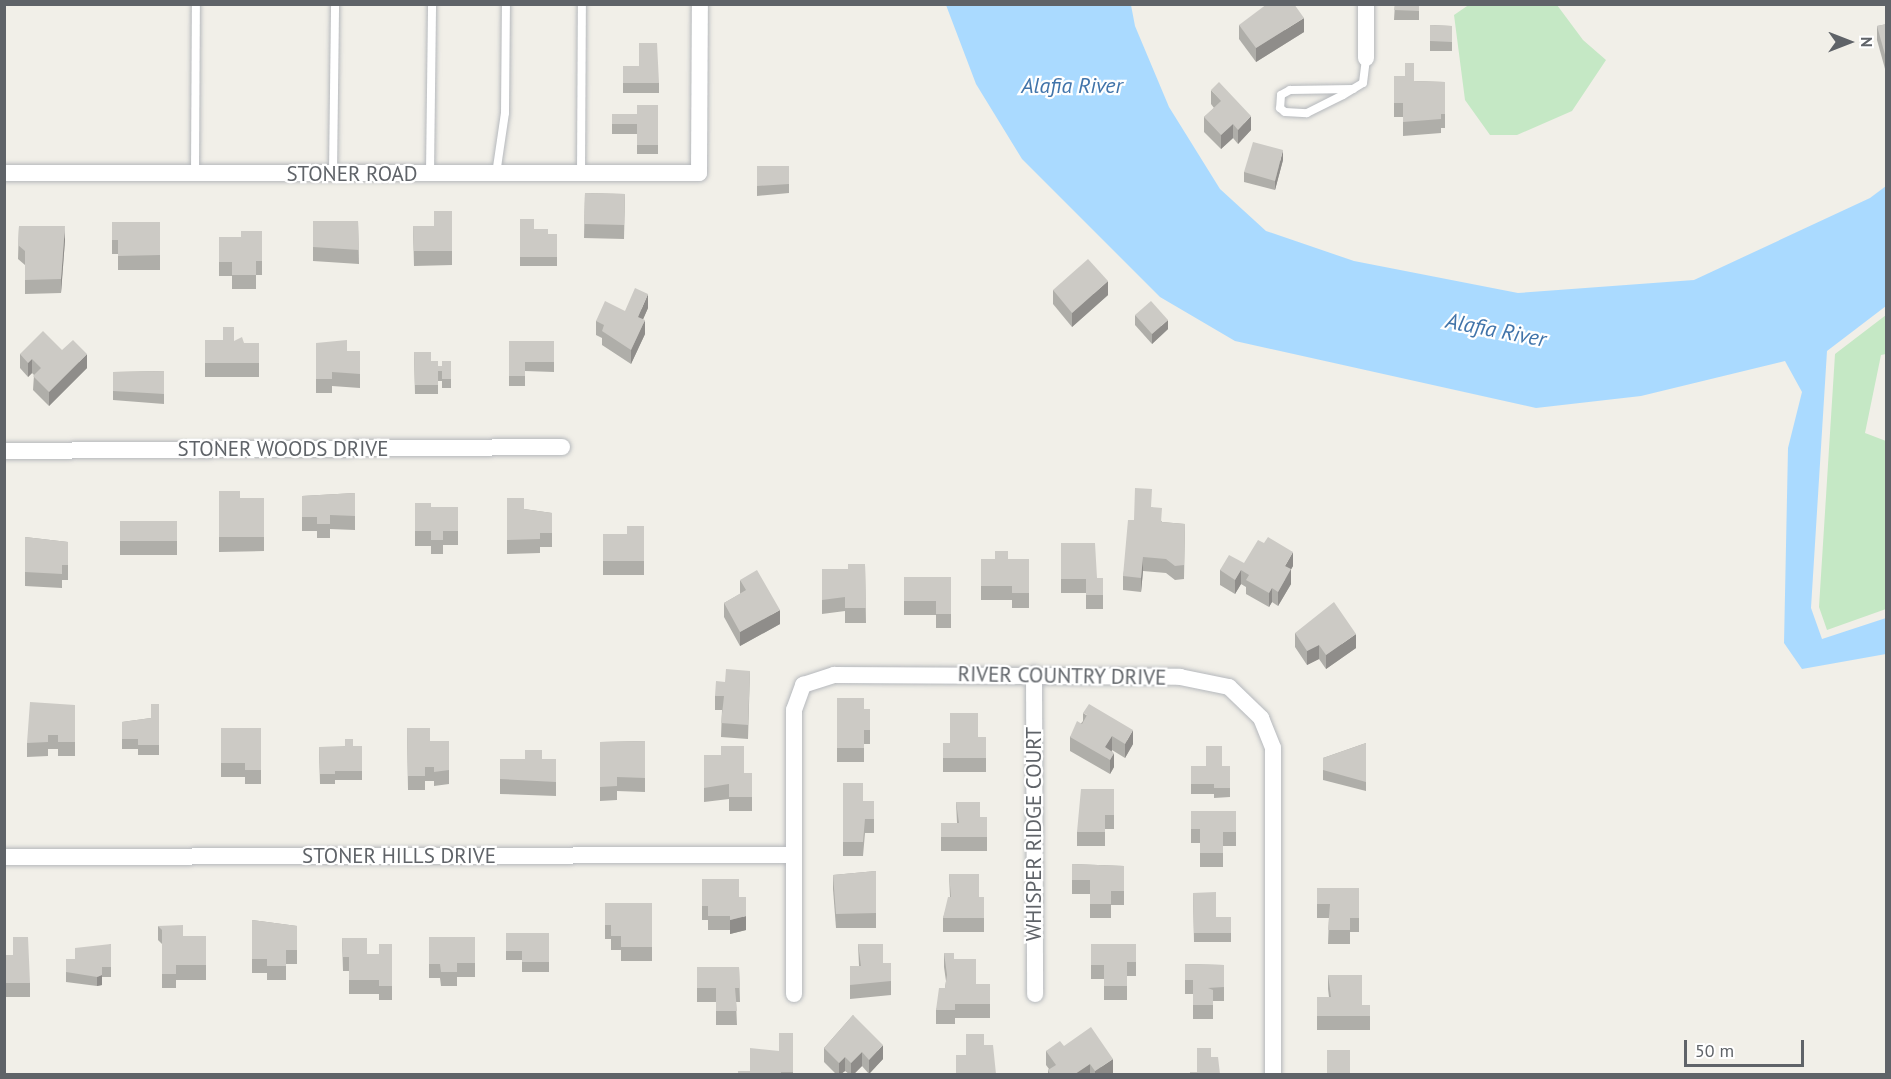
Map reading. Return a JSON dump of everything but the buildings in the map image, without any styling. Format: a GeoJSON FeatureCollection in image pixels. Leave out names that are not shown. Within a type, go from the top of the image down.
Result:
{"type":"FeatureCollection","features":[{"type":"Feature","properties":{"kind":"street","name":"STONER ROAD"},"geometry":{"type":"LineString","coordinates":[[4,173],[496,175],[699,173],[700,4]]}},
{"type":"Feature","properties":{"kind":"street"},"geometry":{"type":"LineString","coordinates":[[1366,4],[1366,58]]}},
{"type":"Feature","properties":{"kind":"street","name":"STONER WOODS DRIVE"},"geometry":{"type":"LineString","coordinates":[[4,451],[562,447]]}},
{"type":"Feature","properties":{"kind":"street","name":"RIVER COUNTRY DRIVE"},"geometry":{"type":"LineString","coordinates":[[794,994],[794,710],[803,685],[834,675],[1034,674],[1180,677],[1229,687],[1261,718],[1273,748],[1273,1074]]}},
{"type":"Feature","properties":{"kind":"street","name":"WHISPER RIDGE COURT"},"geometry":{"type":"LineString","coordinates":[[1034,674],[1035,994]]}},
{"type":"Feature","properties":{"kind":"street","name":"STONER HILLS DRIVE"},"geometry":{"type":"LineString","coordinates":[[4,857],[794,855]]}},
{"type":"Feature","properties":{"kind":"lane"},"geometry":{"type":"LineString","coordinates":[[195,174],[196,4]]}},
{"type":"Feature","properties":{"kind":"lane"},"geometry":{"type":"LineString","coordinates":[[333,174],[335,4]]}},
{"type":"Feature","properties":{"kind":"lane"},"geometry":{"type":"LineString","coordinates":[[430,174],[432,4]]}},
{"type":"Feature","properties":{"kind":"lane"},"geometry":{"type":"LineString","coordinates":[[496,175],[505,113],[506,4]]}},
{"type":"Feature","properties":{"kind":"lane"},"geometry":{"type":"LineString","coordinates":[[581,175],[582,4]]}},
{"type":"Feature","properties":{"kind":"lane"},"geometry":{"type":"LineString","coordinates":[[1353,89],[1290,90],[1281,95],[1280,108],[1297,113],[1317,111],[1363,83],[1366,58]]}},
{"type":"Feature","properties":{"kind":"green space"},"geometry":{"type":"Polygon","coordinates":[[[1470,4],[1557,5],[1583,40],[1606,60],[1572,111],[1517,135],[1490,135],[1465,100],[1454,15],[1470,4]]]}},
{"type":"Feature","properties":{"kind":"green space"},"geometry":{"type":"Polygon","coordinates":[[[1886,315],[1886,354],[1881,355],[1865,433],[1886,441],[1886,609],[1827,630],[1819,607],[1835,354],[1886,315]]]}},
{"type":"Feature","properties":{"kind":"water","name":"Alafia River"},"geometry":{"type":"Polygon","coordinates":[[[946,5],[1131,5],[1135,26],[1169,107],[1220,189],[1266,231],[1354,261],[1518,293],[1694,280],[1870,198],[1886,186],[1886,306],[1827,351],[1811,608],[1822,639],[1886,618],[1886,654],[1802,669],[1784,643],[1788,448],[1802,392],[1785,361],[1641,396],[1536,408],[1235,341],[1160,297],[1022,159],[976,84],[946,5]]]}}]}
